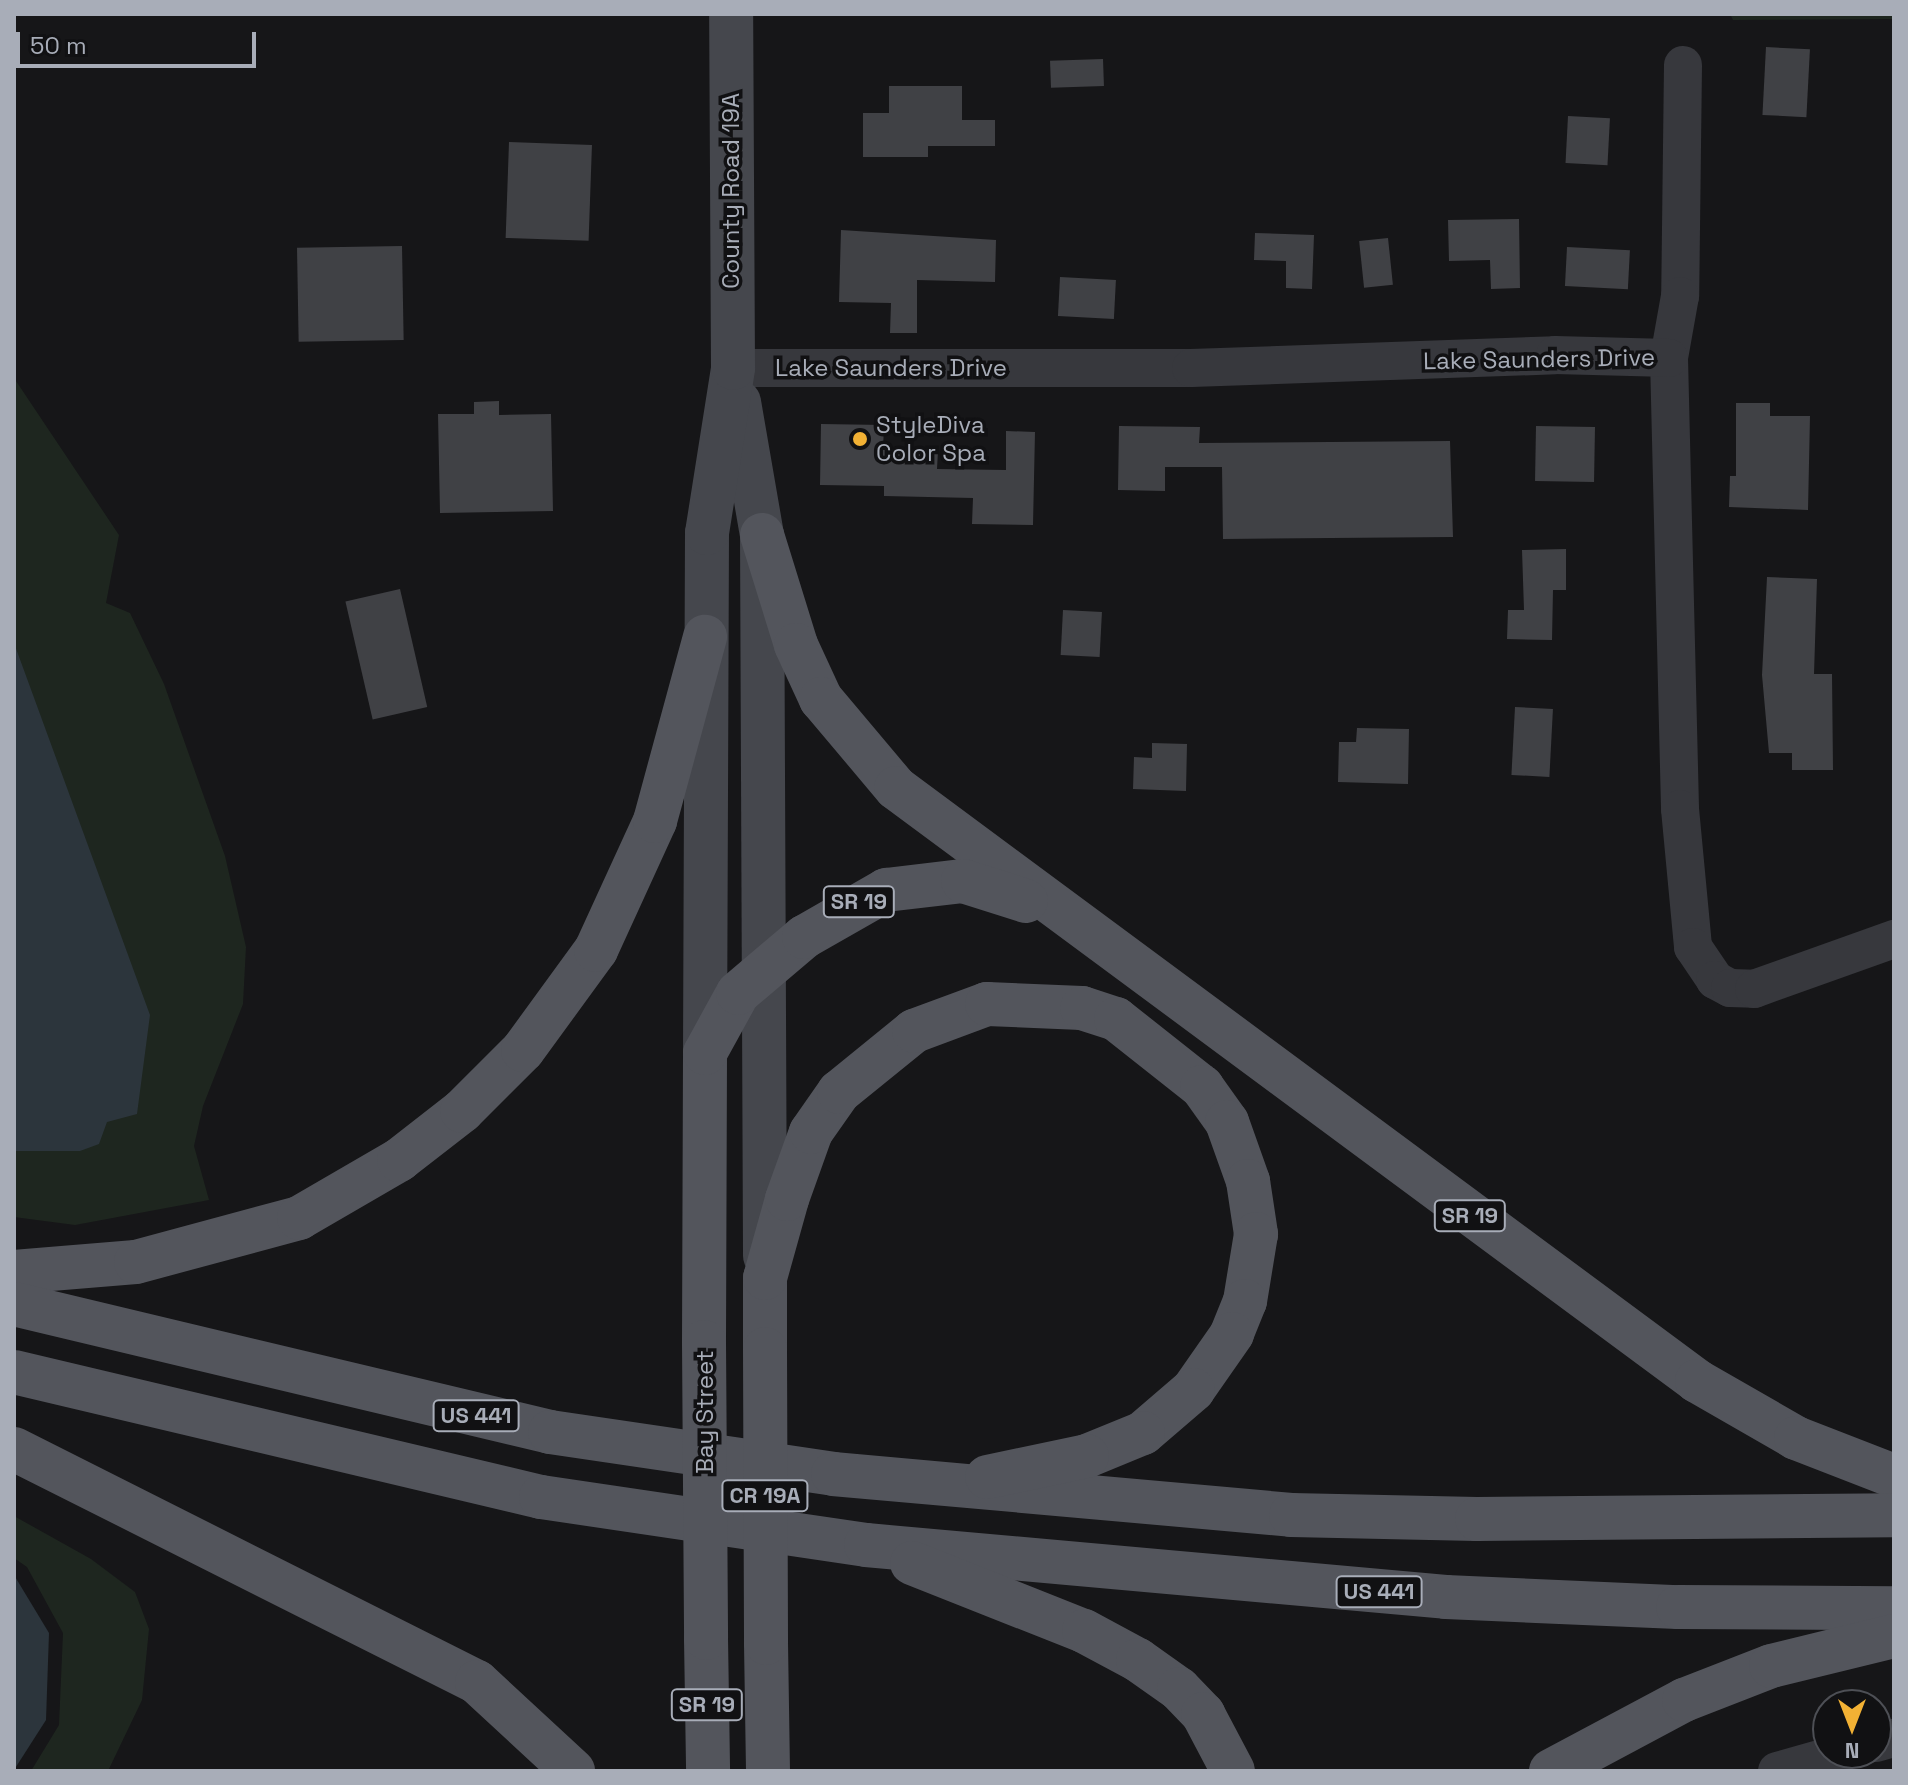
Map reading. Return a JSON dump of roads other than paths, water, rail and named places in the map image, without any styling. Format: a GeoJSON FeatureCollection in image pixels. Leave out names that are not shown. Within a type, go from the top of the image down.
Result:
{"type":"FeatureCollection","features":[{"type":"Feature","properties":{"kind":"main road","name":"County Road 19A"},"geometry":{"type":"LineString","coordinates":[[731,14],[733,368]]}},
{"type":"Feature","properties":{"kind":"main road","name":"CR 19A"},"geometry":{"type":"LineString","coordinates":[[733,368],[762,535],[768,1771]]}},
{"type":"Feature","properties":{"kind":"main road","name":"CR 19A"},"geometry":{"type":"LineString","coordinates":[[705,1053],[707,533],[733,368]]}},
{"type":"Feature","properties":{"kind":"main road"},"geometry":{"type":"LineString","coordinates":[[762,535],[796,645],[821,699],[863,756],[896,788],[1069,918]]}},
{"type":"Feature","properties":{"kind":"main road"},"geometry":{"type":"LineString","coordinates":[[14,1272],[136,1262],[299,1218],[388,1168],[462,1111],[562,1004],[596,950],[655,821],[705,637]]}},
{"type":"Feature","properties":{"kind":"main road","name":"SR 19"},"geometry":{"type":"LineString","coordinates":[[705,1053],[738,993],[764,967],[851,906],[886,890],[922,883],[963,881],[1002,890],[1069,918],[1697,1381],[1796,1438],[1894,1476]]}},
{"type":"Feature","properties":{"kind":"main road"},"geometry":{"type":"LineString","coordinates":[[765,1278],[799,1162],[811,1132],[839,1092],[914,1031],[959,1011],[1016,1001],[1099,1012],[1156,1046],[1202,1087],[1237,1148],[1256,1234],[1245,1301],[1218,1358],[1167,1416],[1115,1447],[945,1486]]}},
{"type":"Feature","properties":{"kind":"main road","name":"Bay Street"},"geometry":{"type":"LineString","coordinates":[[705,1053],[708,1771]]}},
{"type":"Feature","properties":{"kind":"main road","name":"US 441"},"geometry":{"type":"LineString","coordinates":[[14,1304],[550,1432],[945,1486],[1291,1515],[1477,1519],[1894,1515]]}},
{"type":"Feature","properties":{"kind":"main road","name":"US 441"},"geometry":{"type":"LineString","coordinates":[[14,1372],[541,1497],[866,1545],[1446,1597],[1678,1607],[1894,1608]]}},
{"type":"Feature","properties":{"kind":"main road"},"geometry":{"type":"LineString","coordinates":[[14,1449],[477,1682],[573,1771]]}},
{"type":"Feature","properties":{"kind":"main road"},"geometry":{"type":"LineString","coordinates":[[866,1545],[1084,1631],[1138,1660],[1179,1689],[1203,1714],[1233,1771]]}},
{"type":"Feature","properties":{"kind":"main road"},"geometry":{"type":"LineString","coordinates":[[1551,1771],[1699,1694],[1771,1666],[1894,1636]]}},
{"type":"Feature","properties":{"kind":"street"},"geometry":{"type":"LineString","coordinates":[[1669,358],[1680,296],[1683,65]]}},
{"type":"Feature","properties":{"kind":"street","name":"Lake Saunders Drive"},"geometry":{"type":"LineString","coordinates":[[733,368],[1191,368],[1555,355],[1669,358],[1680,809],[1693,947],[1715,980],[1754,989],[1894,939]]}},
{"type":"Feature","properties":{"kind":"street"},"geometry":{"type":"LineString","coordinates":[[1777,1771],[1812,1761]]}},
{"type":"Feature","properties":{"kind":"place","name":"StyleDiva Color Spa"},"geometry":{"type":"Point","coordinates":[860,439]}}]}
